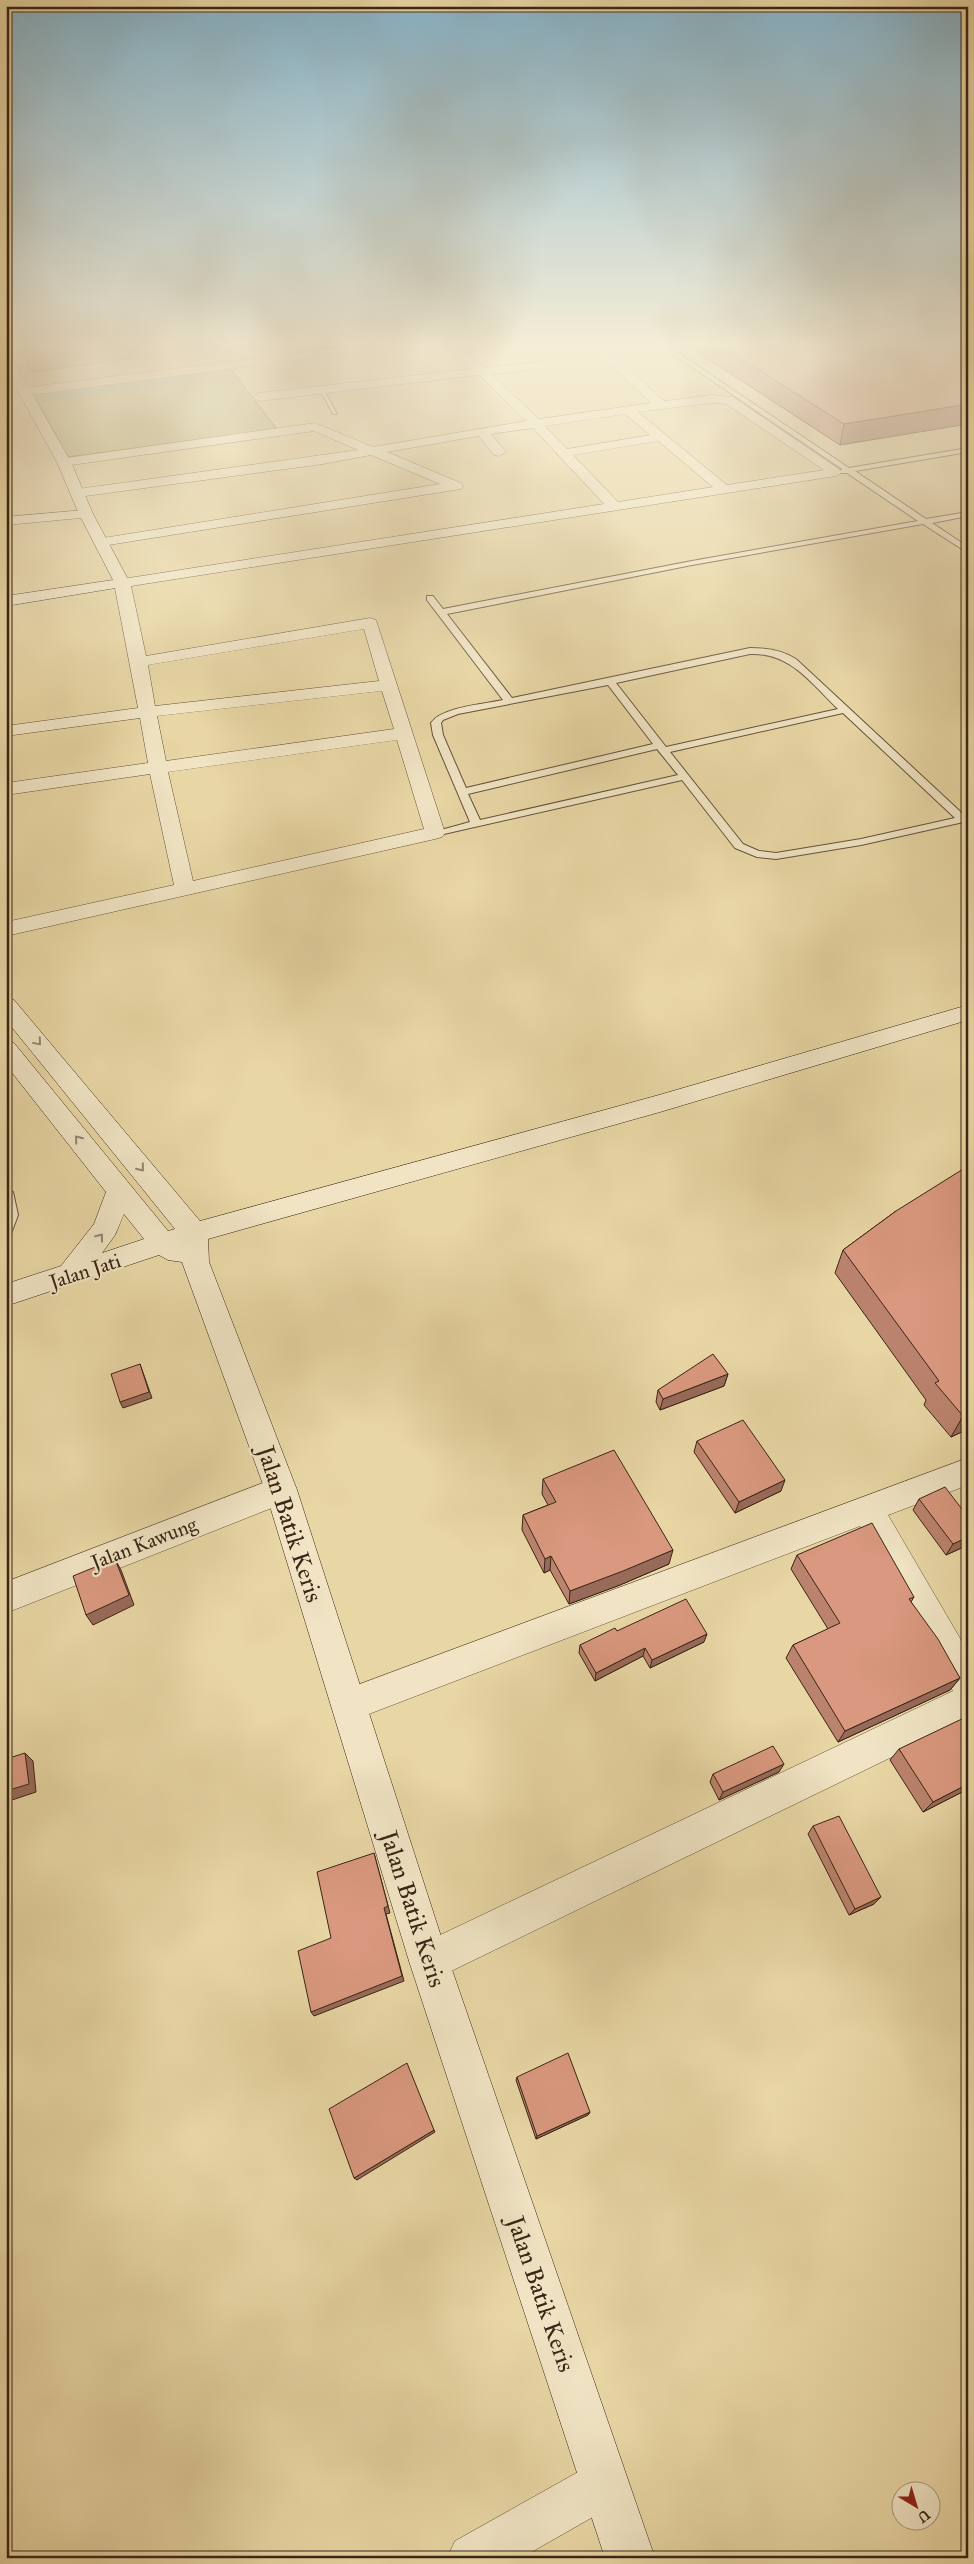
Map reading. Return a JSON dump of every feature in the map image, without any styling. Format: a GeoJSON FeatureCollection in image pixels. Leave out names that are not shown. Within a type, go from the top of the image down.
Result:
{"type":"FeatureCollection","features":[{"type":"Feature","properties":{"kind":"street"},"geometry":{"type":"LineString","coordinates":[[65,464],[86,514],[102,542],[128,600],[158,768],[185,889]]}},
{"type":"Feature","properties":{"kind":"street"},"geometry":{"type":"LineString","coordinates":[[78,493],[289,464]]}},
{"type":"Feature","properties":{"kind":"street"},"geometry":{"type":"LineString","coordinates":[[102,542],[456,486],[401,464]]}},
{"type":"Feature","properties":{"kind":"street"},"geometry":{"type":"LineString","coordinates":[[575,464],[614,506]]}},
{"type":"Feature","properties":{"kind":"street"},"geometry":{"type":"LineString","coordinates":[[693,464],[724,489]]}},
{"type":"Feature","properties":{"kind":"street"},"geometry":{"type":"LineString","coordinates":[[831,464],[842,471]]}},
{"type":"Feature","properties":{"kind":"street"},"geometry":{"type":"LineString","coordinates":[[6,601],[302,557],[842,471]]}},
{"type":"Feature","properties":{"kind":"street"},"geometry":{"type":"LineString","coordinates":[[6,521],[86,514]]}},
{"type":"Feature","properties":{"kind":"street"},"geometry":{"type":"LineString","coordinates":[[6,929],[435,833],[371,624],[368,622],[138,662]]}},
{"type":"Feature","properties":{"kind":"street"},"geometry":{"type":"LineString","coordinates":[[6,731],[147,712],[390,685]]}},
{"type":"Feature","properties":{"kind":"street"},"geometry":{"type":"LineString","coordinates":[[6,789],[405,733]]}},
{"type":"Feature","properties":{"kind":"street","name":"Jalan Jati"},"geometry":{"type":"LineString","coordinates":[[6,1295],[70,1275],[184,1247],[968,1012]]}},
{"type":"Feature","properties":{"kind":"street"},"geometry":{"type":"LineString","coordinates":[[10,1016],[84,1097],[184,1247]]}},
{"type":"Feature","properties":{"kind":"street"},"geometry":{"type":"LineString","coordinates":[[6,1049],[120,1190],[184,1247]]}},
{"type":"Feature","properties":{"kind":"street"},"geometry":{"type":"LineString","coordinates":[[55,1111],[84,1097]]}},
{"type":"Feature","properties":{"kind":"street"},"geometry":{"type":"LineString","coordinates":[[70,1275],[106,1228],[120,1190]]}},
{"type":"Feature","properties":{"kind":"street","name":"Jalan Batik Keris"},"geometry":{"type":"LineString","coordinates":[[184,1247],[282,1490],[429,1961],[630,2558]]}},
{"type":"Feature","properties":{"kind":"street"},"geometry":{"type":"LineString","coordinates":[[348,1705],[968,1471]]}},
{"type":"Feature","properties":{"kind":"street","name":"Jalan Kawung"},"geometry":{"type":"LineString","coordinates":[[6,1598],[282,1490]]}},
{"type":"Feature","properties":{"kind":"street"},"geometry":{"type":"LineString","coordinates":[[868,1510],[968,1685]]}},
{"type":"Feature","properties":{"kind":"street"},"geometry":{"type":"LineString","coordinates":[[429,1961],[968,1702]]}},
{"type":"Feature","properties":{"kind":"street"},"geometry":{"type":"LineString","coordinates":[[472,2558],[604,2484]]}},
{"type":"Feature","properties":{"kind":"lane"},"geometry":{"type":"LineString","coordinates":[[842,471],[886,464]]}},
{"type":"Feature","properties":{"kind":"lane"},"geometry":{"type":"LineString","coordinates":[[842,471],[968,551]]}},
{"type":"Feature","properties":{"kind":"lane"},"geometry":{"type":"LineString","coordinates":[[441,612],[701,561],[968,514]]}},
{"type":"Feature","properties":{"kind":"lane"},"geometry":{"type":"LineString","coordinates":[[430,598],[510,702]]}},
{"type":"Feature","properties":{"kind":"lane"},"geometry":{"type":"LineString","coordinates":[[476,824],[464,792],[438,735],[436,723],[439,718],[445,715],[610,682],[750,651],[766,650],[780,654],[793,661],[965,819]]}},
{"type":"Feature","properties":{"kind":"lane"},"geometry":{"type":"LineString","coordinates":[[610,682],[739,846],[757,854],[776,856],[842,845],[965,819]]}},
{"type":"Feature","properties":{"kind":"lane"},"geometry":{"type":"LineString","coordinates":[[464,792],[845,710]]}},
{"type":"Feature","properties":{"kind":"lane"},"geometry":{"type":"LineString","coordinates":[[435,833],[684,777]]}},
{"type":"Feature","properties":{"kind":"lane"},"geometry":{"type":"LineString","coordinates":[[6,1192],[10,1215],[6,1230]]}},
{"type":"Feature","properties":{"kind":"building"},"geometry":{"type":"Polygon","coordinates":[[[968,1166],[968,1413],[963,1416],[935,1383],[939,1381],[843,1250],[896,1211],[968,1166]]]}},
{"type":"Feature","properties":{"kind":"building"},"geometry":{"type":"Polygon","coordinates":[[[713,1354],[728,1374],[663,1399],[658,1390],[713,1354]]]}},
{"type":"Feature","properties":{"kind":"building"},"geometry":{"type":"Polygon","coordinates":[[[140,1364],[149,1392],[120,1402],[111,1374],[140,1364]]]}},
{"type":"Feature","properties":{"kind":"building"},"geometry":{"type":"Polygon","coordinates":[[[743,1420],[785,1480],[739,1502],[697,1441],[743,1420]]]}},
{"type":"Feature","properties":{"kind":"building"},"geometry":{"type":"Polygon","coordinates":[[[614,1450],[673,1550],[570,1591],[551,1556],[545,1559],[523,1515],[556,1502],[543,1479],[614,1450]]]}},
{"type":"Feature","properties":{"kind":"building"},"geometry":{"type":"Polygon","coordinates":[[[945,1487],[968,1517],[968,1537],[953,1544],[919,1499],[945,1487]]]}},
{"type":"Feature","properties":{"kind":"building"},"geometry":{"type":"Polygon","coordinates":[[[872,1523],[914,1597],[909,1599],[938,1639],[960,1678],[845,1731],[793,1645],[840,1623],[797,1555],[872,1523]]]}},
{"type":"Feature","properties":{"kind":"building"},"geometry":{"type":"Polygon","coordinates":[[[115,1559],[129,1595],[86,1615],[73,1576],[115,1559]]]}},
{"type":"Feature","properties":{"kind":"building"},"geometry":{"type":"Polygon","coordinates":[[[686,1599],[707,1634],[652,1660],[645,1648],[596,1673],[580,1645],[615,1628],[617,1631],[686,1599]]]}},
{"type":"Feature","properties":{"kind":"building"},"geometry":{"type":"Polygon","coordinates":[[[968,1716],[968,1784],[933,1802],[899,1749],[968,1716]]]}},
{"type":"Feature","properties":{"kind":"building"},"geometry":{"type":"Polygon","coordinates":[[[773,1746],[784,1764],[723,1792],[713,1774],[773,1746]]]}},
{"type":"Feature","properties":{"kind":"building"},"geometry":{"type":"Polygon","coordinates":[[[25,1753],[29,1784],[6,1791],[6,1759],[25,1753]]]}},
{"type":"Feature","properties":{"kind":"building"},"geometry":{"type":"Polygon","coordinates":[[[839,1816],[881,1897],[855,1909],[813,1826],[839,1816]]]}},
{"type":"Feature","properties":{"kind":"building"},"geometry":{"type":"Polygon","coordinates":[[[374,1853],[388,1906],[384,1908],[402,1976],[311,2012],[298,1951],[331,1938],[317,1872],[374,1853]]]}},
{"type":"Feature","properties":{"kind":"building"},"geometry":{"type":"Polygon","coordinates":[[[568,2053],[590,2112],[537,2136],[517,2077],[568,2053]]]}},
{"type":"Feature","properties":{"kind":"building"},"geometry":{"type":"Polygon","coordinates":[[[407,2063],[434,2130],[354,2178],[329,2109],[407,2063]]]}}]}
